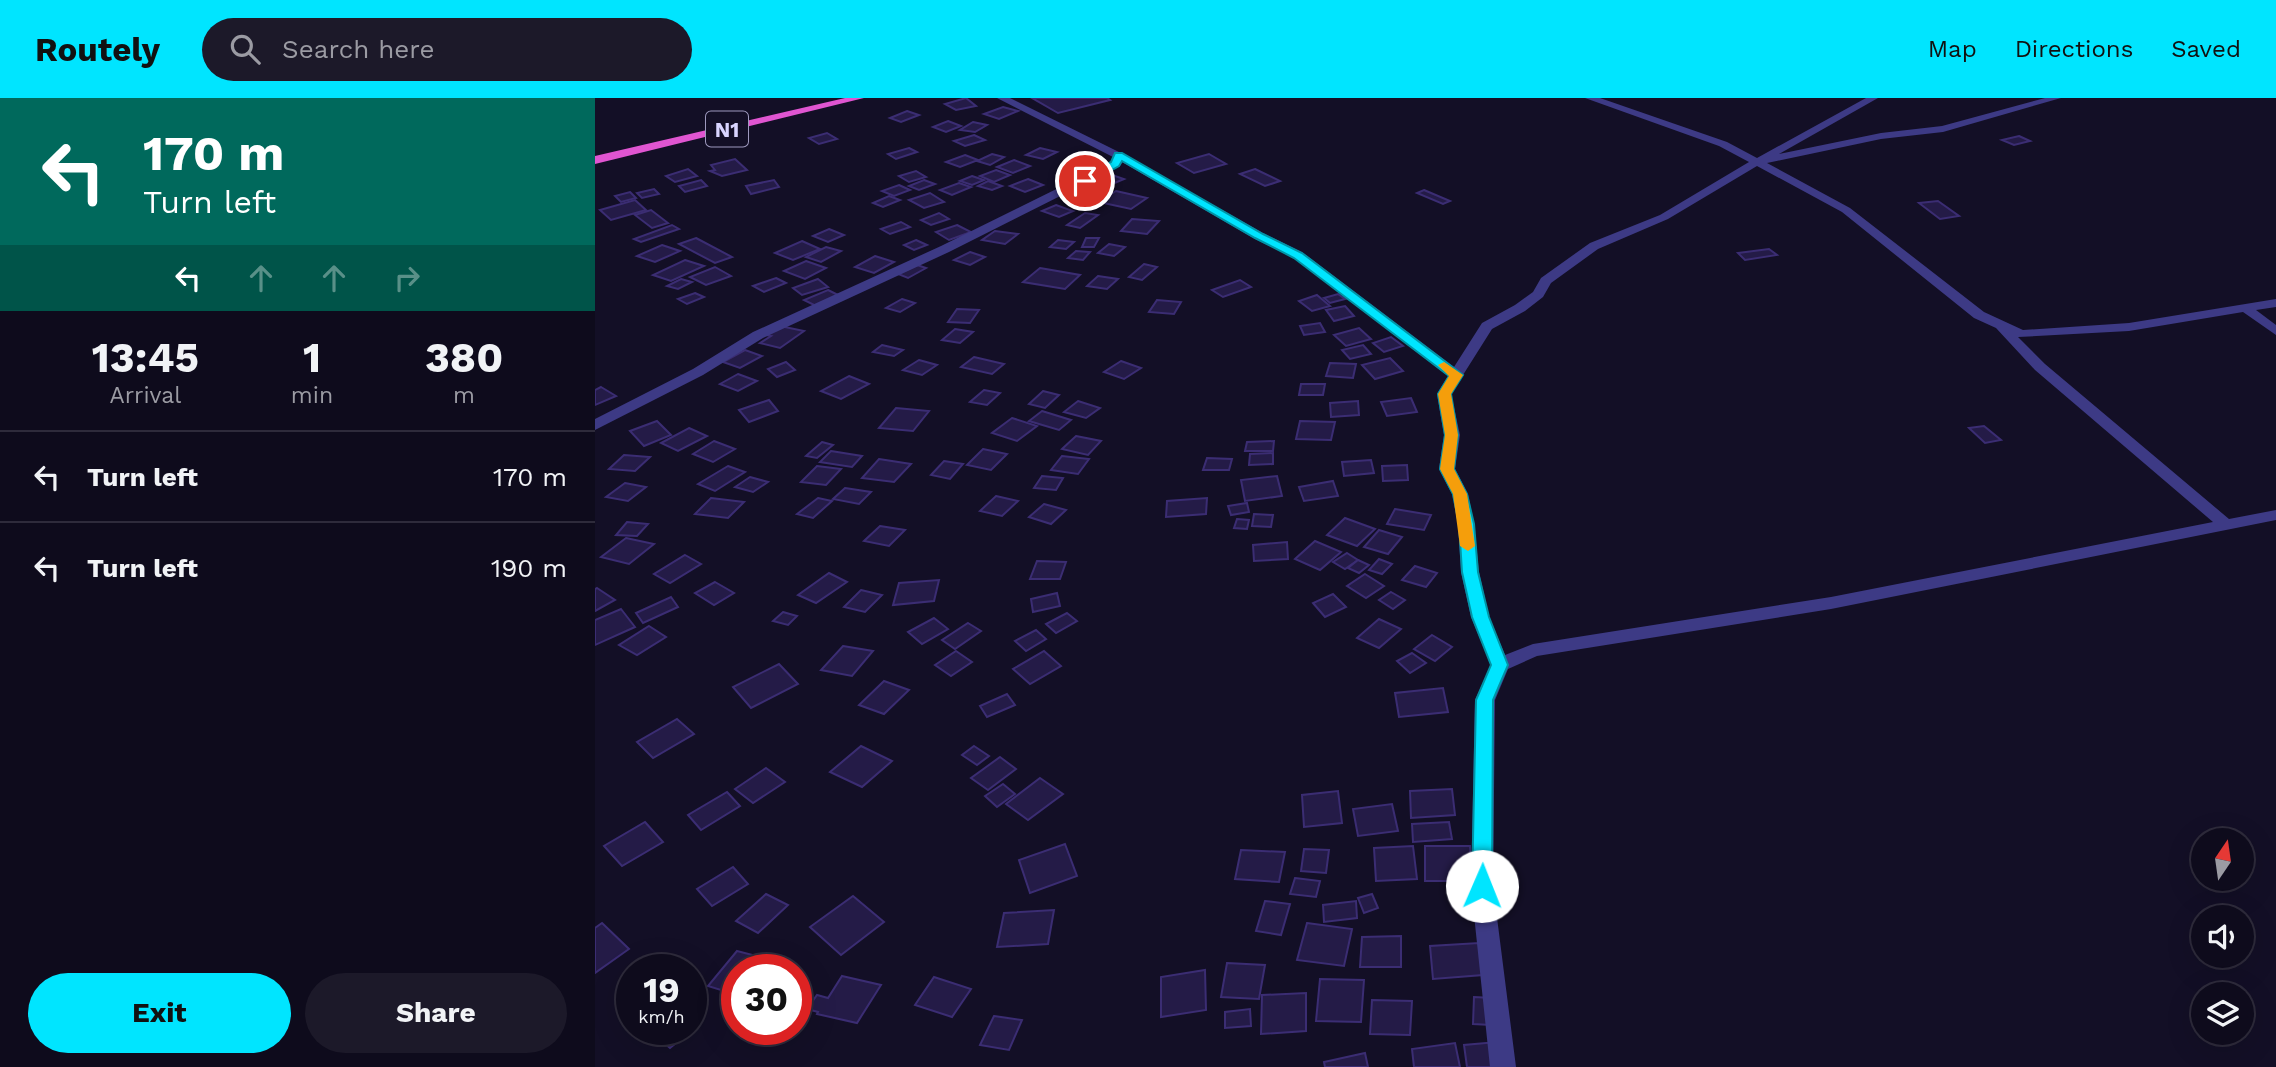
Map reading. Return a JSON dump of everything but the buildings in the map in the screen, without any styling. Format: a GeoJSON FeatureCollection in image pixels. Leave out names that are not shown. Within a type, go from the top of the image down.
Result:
{"type":"FeatureCollection","features":[{"type":"Feature","properties":{"kind":"highway","name":"N1"},"geometry":{"type":"LineString","coordinates":[[595,160],[859,98]]}},
{"type":"Feature","properties":{"kind":"street"},"geometry":{"type":"LineString","coordinates":[[1002,98],[1119,156],[1259,236],[1298,255],[1457,375]]}},
{"type":"Feature","properties":{"kind":"street"},"geometry":{"type":"LineString","coordinates":[[1590,98],[1723,144],[1846,210],[1979,315],[2021,334],[2129,327],[2276,303]]}},
{"type":"Feature","properties":{"kind":"street"},"geometry":{"type":"LineString","coordinates":[[1500,665],[1481,617],[1470,572],[1466,524],[1460,494],[1447,469],[1451,435],[1444,394],[1487,326],[1520,308],[1538,294],[1546,281],[1594,246],[1664,217],[1873,98]]}},
{"type":"Feature","properties":{"kind":"street"},"geometry":{"type":"LineString","coordinates":[[1757,162],[1881,136],[1943,129],[2056,98]]}},
{"type":"Feature","properties":{"kind":"street"},"geometry":{"type":"LineString","coordinates":[[595,425],[698,372],[758,335],[1108,169],[1116,164],[1119,156]]}},
{"type":"Feature","properties":{"kind":"street"},"geometry":{"type":"LineString","coordinates":[[2245,308],[2276,331]]}},
{"type":"Feature","properties":{"kind":"street"},"geometry":{"type":"LineString","coordinates":[[1999,326],[2040,368],[2225,525]]}},
{"type":"Feature","properties":{"kind":"street"},"geometry":{"type":"LineString","coordinates":[[1503,1067],[1482,886],[1485,700],[1500,665],[1533,650],[1831,603],[2276,515]]}},
{"type":"Feature","properties":{"kind":"slow traffic"},"geometry":{"type":"LineString","coordinates":[[1444,365],[1457,375],[1444,394],[1451,435],[1447,469],[1460,494],[1468,546]]}},
{"type":"Feature","properties":{"kind":"route"},"geometry":{"type":"LineString","coordinates":[[1085,181],[1116,164],[1119,156],[1259,236],[1298,255],[1457,375],[1444,394],[1451,435],[1447,469],[1460,494],[1466,524],[1470,572],[1481,617],[1500,665],[1485,700],[1482,886]]}}]}
